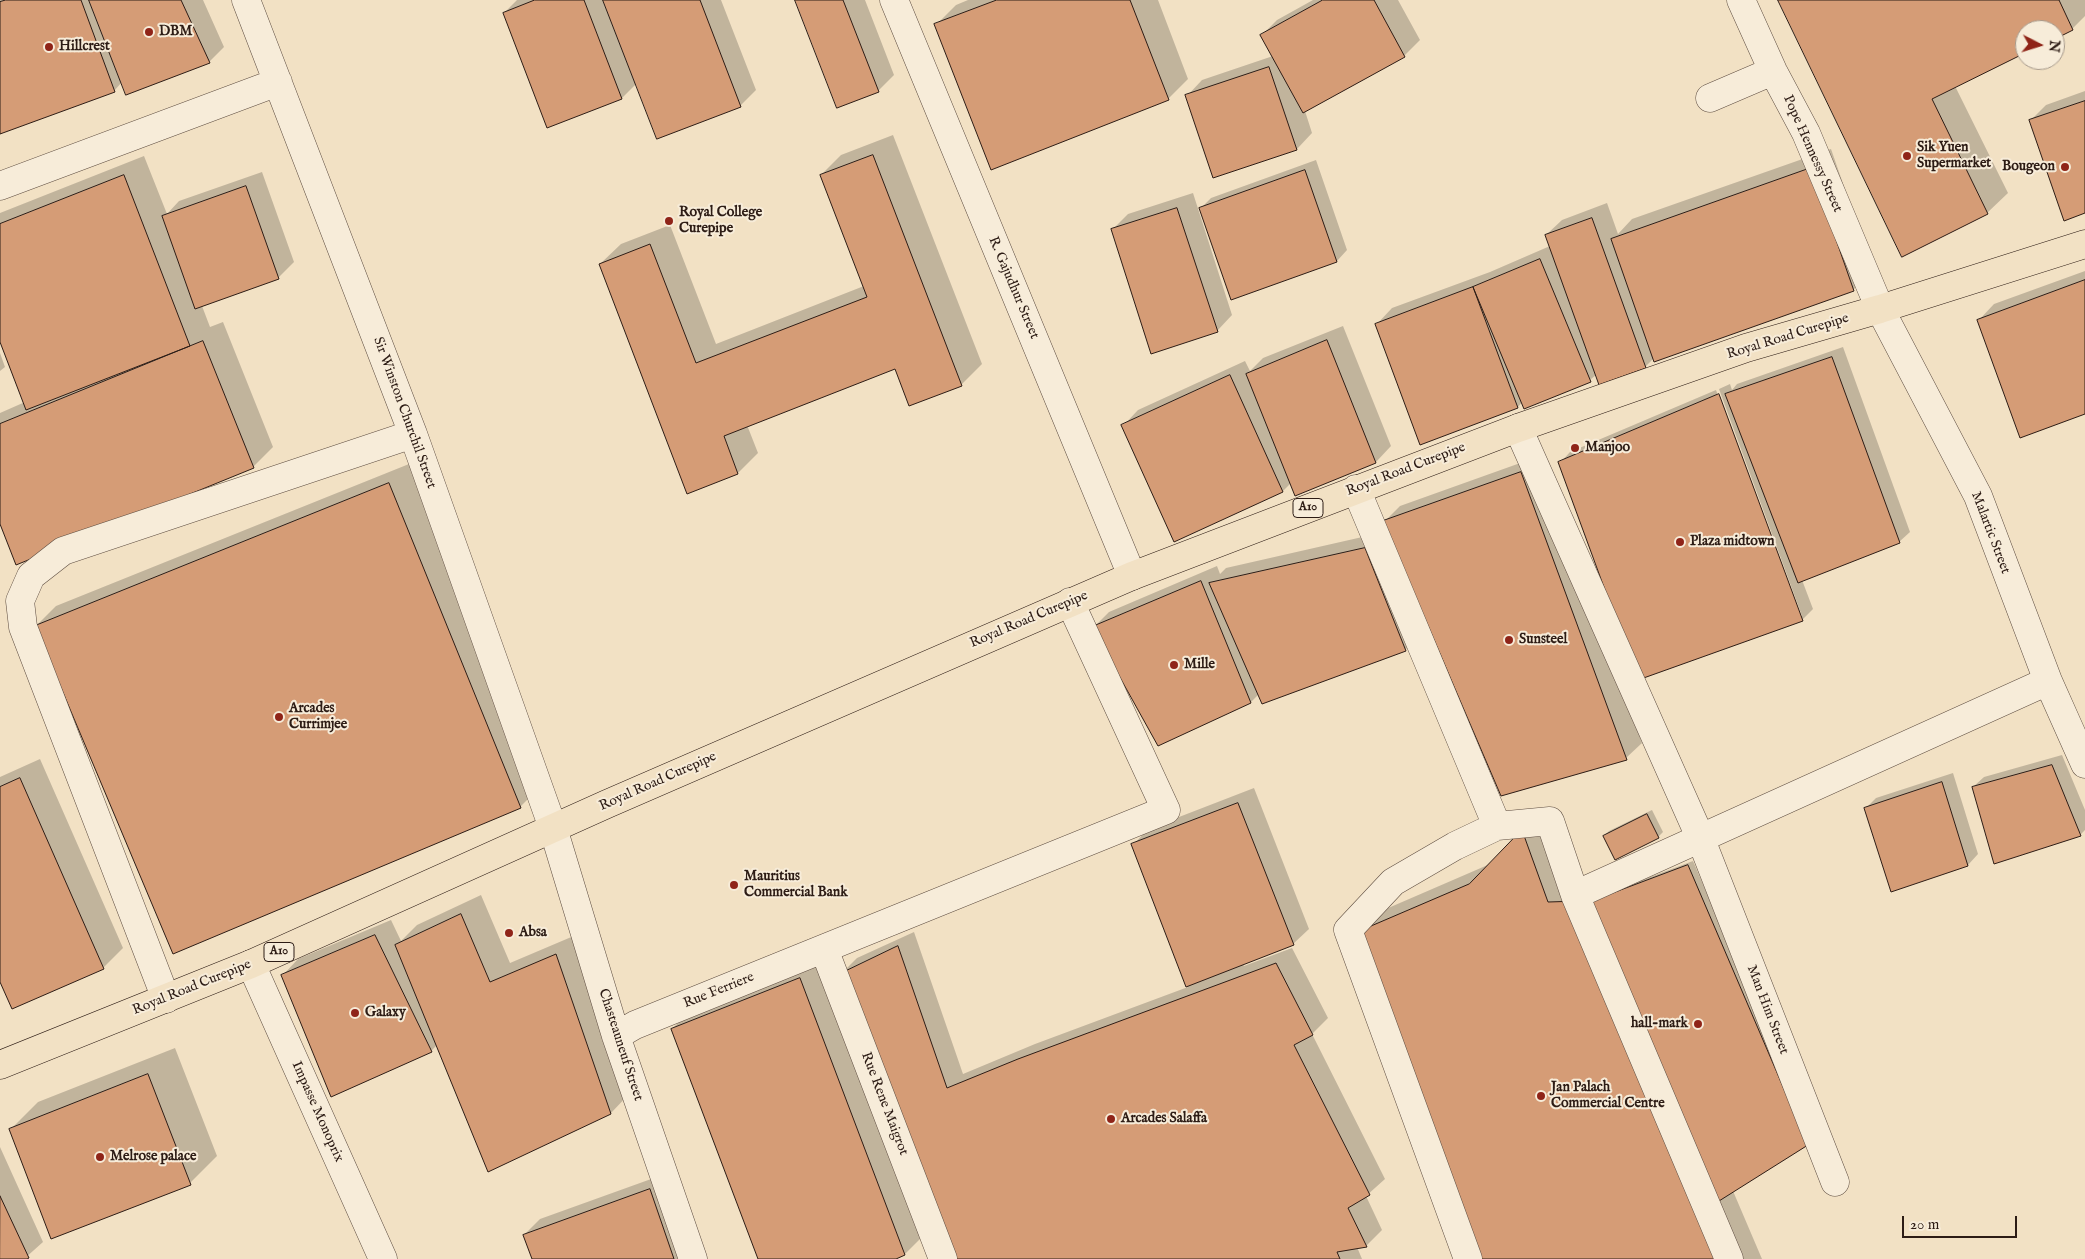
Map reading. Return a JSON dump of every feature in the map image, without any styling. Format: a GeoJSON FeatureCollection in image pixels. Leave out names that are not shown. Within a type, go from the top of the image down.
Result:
{"type":"FeatureCollection","features":[{"type":"Feature","properties":{"kind":"main road","name":"Royal Road Curepipe"},"geometry":{"type":"LineString","coordinates":[[0,1065],[251,964],[553,828],[1132,576],[1518,428],[1746,348],[1880,309],[2085,244]]}},
{"type":"Feature","properties":{"kind":"street","name":"Sir Winston Churchil Street"},"geometry":{"type":"LineString","coordinates":[[246,0],[413,434],[553,828]]}},
{"type":"Feature","properties":{"kind":"street","name":"R. Gajudhur Street"},"geometry":{"type":"LineString","coordinates":[[894,0],[1132,576]]}},
{"type":"Feature","properties":{"kind":"street","name":"Pope Hennessy Street"},"geometry":{"type":"LineString","coordinates":[[1741,0],[1773,71],[1806,133],[1880,309]]}},
{"type":"Feature","properties":{"kind":"street"},"geometry":{"type":"LineString","coordinates":[[1710,98],[1773,71]]}},
{"type":"Feature","properties":{"kind":"street"},"geometry":{"type":"LineString","coordinates":[[0,186],[278,82]]}},
{"type":"Feature","properties":{"kind":"street","name":"Malartic Street"},"geometry":{"type":"LineString","coordinates":[[1880,309],[1978,496],[2048,681],[2085,764]]}},
{"type":"Feature","properties":{"kind":"street","name":"Man Him Street"},"geometry":{"type":"LineString","coordinates":[[1518,428],[1700,837],[1835,1182]]}},
{"type":"Feature","properties":{"kind":"street"},"geometry":{"type":"LineString","coordinates":[[166,999],[23,627],[20,601],[32,576],[63,551],[413,434]]}},
{"type":"Feature","properties":{"kind":"street"},"geometry":{"type":"LineString","coordinates":[[1356,489],[1497,826]]}},
{"type":"Feature","properties":{"kind":"street","name":"Rue Ferriere"},"geometry":{"type":"LineString","coordinates":[[616,1036],[634,1025],[1166,810],[1070,602]]}},
{"type":"Feature","properties":{"kind":"street"},"geometry":{"type":"LineString","coordinates":[[1575,895],[2048,681]]}},
{"type":"Feature","properties":{"kind":"street"},"geometry":{"type":"LineString","coordinates":[[1468,1259],[1348,930],[1393,882],[1454,846],[1497,826],[1550,821],[1575,895],[1729,1259]]}},
{"type":"Feature","properties":{"kind":"street","name":"Chasteauneuf Street"},"geometry":{"type":"LineString","coordinates":[[553,828],[616,1036],[693,1259]]}},
{"type":"Feature","properties":{"kind":"street","name":"Rue Rene Maigrot"},"geometry":{"type":"LineString","coordinates":[[824,949],[944,1259]]}},
{"type":"Feature","properties":{"kind":"street","name":"Impasse Monoprix"},"geometry":{"type":"LineString","coordinates":[[251,964],[383,1259]]}},
{"type":"Feature","properties":{"kind":"building","name":"Hillcrest"},"geometry":{"type":"Polygon","coordinates":[[[6,0],[81,0],[115,92],[0,134],[0,2],[6,0]]]}},
{"type":"Feature","properties":{"kind":"building","name":"DBM"},"geometry":{"type":"Polygon","coordinates":[[[89,0],[181,0],[210,63],[126,95],[89,0]]]}},
{"type":"Feature","properties":{"kind":"building"},"geometry":{"type":"Polygon","coordinates":[[[535,0],[584,0],[622,99],[547,128],[503,13],[535,0]]]}},
{"type":"Feature","properties":{"kind":"building"},"geometry":{"type":"Polygon","coordinates":[[[603,0],[700,0],[741,107],[657,139],[603,0]]]}},
{"type":"Feature","properties":{"kind":"building"},"geometry":{"type":"Polygon","coordinates":[[[795,0],[843,0],[879,92],[837,108],[795,0]]]}},
{"type":"Feature","properties":{"kind":"building"},"geometry":{"type":"Polygon","coordinates":[[[997,0],[1130,0],[1169,100],[991,170],[934,24],[997,0]]]}},
{"type":"Feature","properties":{"kind":"building"},"geometry":{"type":"Polygon","coordinates":[[[1323,0],[1374,0],[1405,57],[1303,113],[1260,35],[1323,0]]]}},
{"type":"Feature","properties":{"kind":"building","name":"Sik Yuen Supermarket"},"geometry":{"type":"Polygon","coordinates":[[[1778,0],[2059,0],[2073,30],[2065,34],[2065,20],[2015,20],[2015,58],[1932,99],[1988,214],[1902,257],[1778,0]]]}},
{"type":"Feature","properties":{"kind":"building"},"geometry":{"type":"Polygon","coordinates":[[[1269,67],[1297,150],[1213,178],[1185,95],[1269,67]]]}},
{"type":"Feature","properties":{"kind":"building","name":"Bougeon"},"geometry":{"type":"Polygon","coordinates":[[[2085,101],[2085,213],[2064,221],[2029,120],[2085,101]]]}},
{"type":"Feature","properties":{"kind":"building"},"geometry":{"type":"Polygon","coordinates":[[[873,155],[962,386],[909,406],[895,369],[724,436],[738,474],[687,494],[599,264],[650,244],[696,363],[867,297],[820,175],[873,155]]]}},
{"type":"Feature","properties":{"kind":"building"},"geometry":{"type":"Polygon","coordinates":[[[1811,168],[1854,291],[1654,362],[1611,239],[1811,168]]]}},
{"type":"Feature","properties":{"kind":"building"},"geometry":{"type":"Polygon","coordinates":[[[1305,170],[1337,262],[1231,300],[1199,208],[1305,170]]]}},
{"type":"Feature","properties":{"kind":"building"},"geometry":{"type":"Polygon","coordinates":[[[124,175],[190,346],[26,410],[0,342],[0,224],[124,175]]]}},
{"type":"Feature","properties":{"kind":"building"},"geometry":{"type":"Polygon","coordinates":[[[246,186],[279,279],[195,309],[162,216],[246,186]]]}},
{"type":"Feature","properties":{"kind":"building"},"geometry":{"type":"Polygon","coordinates":[[[1177,208],[1218,332],[1151,354],[1111,229],[1177,208]]]}},
{"type":"Feature","properties":{"kind":"building"},"geometry":{"type":"Polygon","coordinates":[[[1592,218],[1646,368],[1599,385],[1545,235],[1592,218]]]}},
{"type":"Feature","properties":{"kind":"building"},"geometry":{"type":"Polygon","coordinates":[[[1540,259],[1591,382],[1524,409],[1473,287],[1540,259]]]}},
{"type":"Feature","properties":{"kind":"building"},"geometry":{"type":"Polygon","coordinates":[[[2085,280],[2085,414],[2020,438],[1977,320],[2085,280]]]}},
{"type":"Feature","properties":{"kind":"building"},"geometry":{"type":"Polygon","coordinates":[[[1473,287],[1518,408],[1420,445],[1375,324],[1473,287]]]}},
{"type":"Feature","properties":{"kind":"building"},"geometry":{"type":"Polygon","coordinates":[[[1327,340],[1376,463],[1295,496],[1246,374],[1327,340]]]}},
{"type":"Feature","properties":{"kind":"building"},"geometry":{"type":"Polygon","coordinates":[[[203,341],[254,468],[16,565],[0,524],[0,424],[203,341]]]}},
{"type":"Feature","properties":{"kind":"building"},"geometry":{"type":"Polygon","coordinates":[[[1832,357],[1900,543],[1798,583],[1725,394],[1832,357]]]}},
{"type":"Feature","properties":{"kind":"building"},"geometry":{"type":"Polygon","coordinates":[[[1230,375],[1283,492],[1174,542],[1121,425],[1230,375]]]}},
{"type":"Feature","properties":{"kind":"building","name":"Plaza midtown"},"geometry":{"type":"Polygon","coordinates":[[[1719,394],[1803,621],[1638,680],[1558,462],[1719,394]]]}},
{"type":"Feature","properties":{"kind":"building","name":"Sunsteel"},"geometry":{"type":"Polygon","coordinates":[[[1521,472],[1627,760],[1501,796],[1383,521],[1521,472]]]}},
{"type":"Feature","properties":{"kind":"building","name":"Arcades Currimjee"},"geometry":{"type":"Polygon","coordinates":[[[389,483],[521,808],[173,954],[35,626],[389,483]]]}},
{"type":"Feature","properties":{"kind":"building"},"geometry":{"type":"Polygon","coordinates":[[[1365,548],[1406,651],[1262,704],[1209,583],[1365,548]]]}},
{"type":"Feature","properties":{"kind":"building","name":"Mille"},"geometry":{"type":"Polygon","coordinates":[[[1201,581],[1251,703],[1158,746],[1092,627],[1201,581]]]}},
{"type":"Feature","properties":{"kind":"building"},"geometry":{"type":"Polygon","coordinates":[[[2052,765],[2081,836],[1994,864],[1972,787],[2052,765]]]}},
{"type":"Feature","properties":{"kind":"building"},"geometry":{"type":"Polygon","coordinates":[[[20,778],[104,969],[12,1009],[0,982],[0,787],[20,778]]]}},
{"type":"Feature","properties":{"kind":"building"},"geometry":{"type":"Polygon","coordinates":[[[1942,782],[1968,866],[1891,892],[1864,808],[1942,782]]]}},
{"type":"Feature","properties":{"kind":"building"},"geometry":{"type":"Polygon","coordinates":[[[1238,803],[1294,945],[1186,987],[1131,844],[1238,803]]]}},
{"type":"Feature","properties":{"kind":"building"},"geometry":{"type":"Polygon","coordinates":[[[1647,814],[1659,838],[1615,860],[1603,836],[1647,814]]]}},
{"type":"Feature","properties":{"kind":"building","name":"Jan Palach Commercial Centre"},"geometry":{"type":"Polygon","coordinates":[[[1522,830],[1548,902],[1580,901],[1733,1259],[1480,1259],[1357,932],[1469,884],[1522,830]]]}},
{"type":"Feature","properties":{"kind":"building","name":"hall-mark"},"geometry":{"type":"Polygon","coordinates":[[[1688,865],[1808,1145],[1719,1201],[1587,903],[1688,865]]]}},
{"type":"Feature","properties":{"kind":"building"},"geometry":{"type":"Polygon","coordinates":[[[461,914],[490,982],[556,954],[611,1114],[488,1172],[395,945],[461,914]]]}},
{"type":"Feature","properties":{"kind":"building","name":"Galaxy"},"geometry":{"type":"Polygon","coordinates":[[[375,935],[432,1052],[331,1097],[281,975],[375,935]]]}},
{"type":"Feature","properties":{"kind":"building","name":"Arcades Salaffa"},"geometry":{"type":"Polygon","coordinates":[[[898,946],[947,1088],[1018,1059],[1276,963],[1313,1035],[1294,1045],[1370,1195],[1348,1208],[1367,1247],[1337,1252],[1340,1259],[950,1259],[840,974],[898,946]]]}},
{"type":"Feature","properties":{"kind":"building"},"geometry":{"type":"Polygon","coordinates":[[[800,978],[905,1255],[896,1259],[758,1259],[671,1029],[800,978]]]}},
{"type":"Feature","properties":{"kind":"building","name":"Melrose palace"},"geometry":{"type":"Polygon","coordinates":[[[148,1074],[191,1185],[51,1239],[9,1129],[148,1074]]]}},
{"type":"Feature","properties":{"kind":"building"},"geometry":{"type":"Polygon","coordinates":[[[650,1189],[674,1259],[532,1259],[523,1235],[650,1189]]]}},
{"type":"Feature","properties":{"kind":"building"},"geometry":{"type":"Polygon","coordinates":[[[0,1196],[29,1258],[27,1259],[0,1259],[0,1196]]]}},
{"type":"Feature","properties":{"kind":"place","name":"DBM"},"geometry":{"type":"Point","coordinates":[149,32]}},
{"type":"Feature","properties":{"kind":"place","name":"Hillcrest"},"geometry":{"type":"Point","coordinates":[49,47]}},
{"type":"Feature","properties":{"kind":"place","name":"Sik Yuen Supermarket"},"geometry":{"type":"Point","coordinates":[1907,156]}},
{"type":"Feature","properties":{"kind":"place","name":"Bougeon"},"geometry":{"type":"Point","coordinates":[2065,167]}},
{"type":"Feature","properties":{"kind":"place","name":"Royal College Curepipe"},"geometry":{"type":"Point","coordinates":[669,221]}},
{"type":"Feature","properties":{"kind":"place","name":"Manjoo"},"geometry":{"type":"Point","coordinates":[1575,448]}},
{"type":"Feature","properties":{"kind":"place","name":"Plaza midtown"},"geometry":{"type":"Point","coordinates":[1680,542]}},
{"type":"Feature","properties":{"kind":"place","name":"Sunsteel"},"geometry":{"type":"Point","coordinates":[1509,640]}},
{"type":"Feature","properties":{"kind":"place","name":"Mille"},"geometry":{"type":"Point","coordinates":[1174,665]}},
{"type":"Feature","properties":{"kind":"place","name":"Arcades Currimjee"},"geometry":{"type":"Point","coordinates":[279,717]}},
{"type":"Feature","properties":{"kind":"place","name":"Mauritius Commercial Bank"},"geometry":{"type":"Point","coordinates":[734,885]}},
{"type":"Feature","properties":{"kind":"place","name":"Absa"},"geometry":{"type":"Point","coordinates":[509,933]}},
{"type":"Feature","properties":{"kind":"place","name":"Galaxy"},"geometry":{"type":"Point","coordinates":[355,1013]}},
{"type":"Feature","properties":{"kind":"place","name":"hall-mark"},"geometry":{"type":"Point","coordinates":[1698,1024]}},
{"type":"Feature","properties":{"kind":"place","name":"Jan Palach Commercial Centre"},"geometry":{"type":"Point","coordinates":[1541,1096]}},
{"type":"Feature","properties":{"kind":"place","name":"Arcades Salaffa"},"geometry":{"type":"Point","coordinates":[1111,1119]}},
{"type":"Feature","properties":{"kind":"place","name":"Melrose palace"},"geometry":{"type":"Point","coordinates":[100,1157]}}]}
